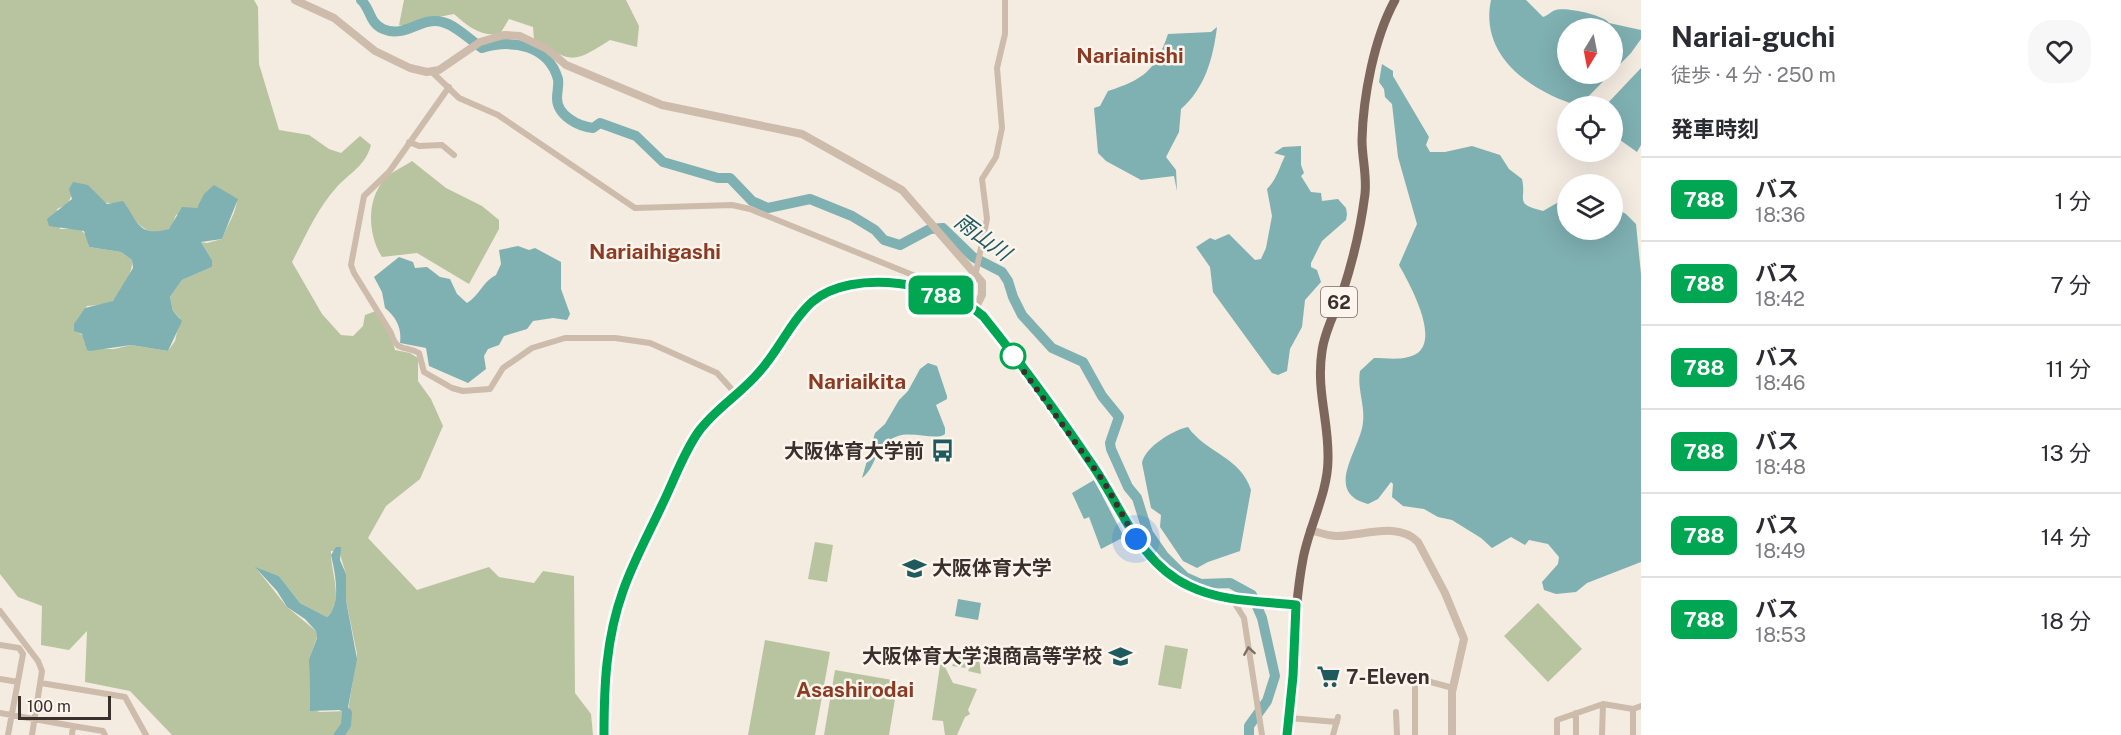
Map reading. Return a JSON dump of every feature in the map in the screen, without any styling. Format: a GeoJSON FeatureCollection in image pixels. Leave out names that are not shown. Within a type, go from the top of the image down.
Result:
{"type":"FeatureCollection","features":[{"type":"Feature","properties":{"kind":"main road","name":"62"},"geometry":{"type":"LineString","coordinates":[[1287,735],[1296,605],[1310,530],[1323,491],[1328,457],[1319,390],[1322,347],[1343,290],[1359,228],[1366,180],[1362,141],[1364,115],[1380,30],[1395,0]]}},
{"type":"Feature","properties":{"kind":"street"},"geometry":{"type":"LineString","coordinates":[[295,0],[334,18],[389,59],[410,68],[432,72],[459,98],[498,115],[635,208],[741,207],[930,282],[951,284],[976,272]]}},
{"type":"Feature","properties":{"kind":"street"},"geometry":{"type":"LineString","coordinates":[[976,272],[987,219],[982,180],[996,157],[1002,128],[998,68],[1005,34],[1005,0]]}},
{"type":"Feature","properties":{"kind":"street"},"geometry":{"type":"LineString","coordinates":[[432,72],[447,66],[480,42],[504,35],[520,36],[548,49],[566,65],[662,105],[802,134],[887,179],[902,190],[976,272],[983,288],[975,309]]}},
{"type":"Feature","properties":{"kind":"street"},"geometry":{"type":"LineString","coordinates":[[449,87],[389,172],[364,196],[351,265],[391,333],[394,343],[401,348],[419,353],[422,368],[427,375],[463,392],[490,389],[503,368],[532,348],[565,338],[615,338],[650,343],[717,373],[736,394]]}},
{"type":"Feature","properties":{"kind":"street"},"geometry":{"type":"LineString","coordinates":[[409,142],[419,146],[442,145],[454,155]]}},
{"type":"Feature","properties":{"kind":"street"},"geometry":{"type":"LineString","coordinates":[[604,735],[606,660],[622,592],[690,446],[711,416],[760,372],[811,303],[835,289],[868,282],[912,286],[975,309],[998,335],[1085,453],[1110,491],[1143,550],[1164,571],[1188,586],[1232,599],[1296,605]]}},
{"type":"Feature","properties":{"kind":"street"},"geometry":{"type":"LineString","coordinates":[[1310,530],[1335,536],[1397,531],[1412,536],[1418,542],[1445,593],[1464,639],[1453,688],[1452,735]]}},
{"type":"Feature","properties":{"kind":"street"},"geometry":{"type":"LineString","coordinates":[[1232,599],[1244,618],[1262,735]]}},
{"type":"Feature","properties":{"kind":"street"},"geometry":{"type":"LineString","coordinates":[[0,611],[38,661],[42,671],[32,735]]}},
{"type":"Feature","properties":{"kind":"street"},"geometry":{"type":"LineString","coordinates":[[0,645],[19,648],[23,654],[8,735]]}},
{"type":"Feature","properties":{"kind":"street"},"geometry":{"type":"LineString","coordinates":[[1401,674],[1453,688]]}},
{"type":"Feature","properties":{"kind":"street"},"geometry":{"type":"LineString","coordinates":[[1415,678],[1415,735]]}},
{"type":"Feature","properties":{"kind":"street"},"geometry":{"type":"LineString","coordinates":[[0,679],[18,682]]}},
{"type":"Feature","properties":{"kind":"street"},"geometry":{"type":"LineString","coordinates":[[41,683],[125,697],[146,735]]}},
{"type":"Feature","properties":{"kind":"street"},"geometry":{"type":"LineString","coordinates":[[1602,735],[1603,704]]}},
{"type":"Feature","properties":{"kind":"street"},"geometry":{"type":"LineString","coordinates":[[1557,735],[1557,720],[1576,713],[1603,704],[1633,709],[1641,706]]}},
{"type":"Feature","properties":{"kind":"street"},"geometry":{"type":"LineString","coordinates":[[1632,735],[1633,709]]}},
{"type":"Feature","properties":{"kind":"street"},"geometry":{"type":"LineString","coordinates":[[0,712],[103,731],[105,735]]}},
{"type":"Feature","properties":{"kind":"street"},"geometry":{"type":"LineString","coordinates":[[1395,712],[1397,735]]}},
{"type":"Feature","properties":{"kind":"street"},"geometry":{"type":"LineString","coordinates":[[1576,713],[1576,735]]}},
{"type":"Feature","properties":{"kind":"street"},"geometry":{"type":"LineString","coordinates":[[1289,718],[1337,720],[1333,735]]}},
{"type":"Feature","properties":{"kind":"street"},"geometry":{"type":"LineString","coordinates":[[72,735],[73,726]]}},
{"type":"Feature","properties":{"kind":"green space"},"geometry":{"type":"Polygon","coordinates":[[[0,0],[254,0],[258,7],[259,64],[279,130],[309,135],[329,149],[341,153],[360,136],[371,145],[361,164],[336,188],[323,205],[292,262],[322,314],[341,335],[353,336],[363,326],[365,315],[376,311],[390,333],[395,350],[410,353],[418,358],[418,381],[431,399],[443,426],[420,479],[386,506],[368,538],[417,590],[489,567],[499,577],[534,583],[543,571],[574,576],[575,693],[591,714],[593,735],[172,735],[130,691],[85,682],[87,631],[69,650],[41,645],[42,606],[18,597],[0,574],[0,0]],[[214,186],[197,208],[176,215],[170,228],[162,232],[149,231],[143,227],[132,217],[126,205],[101,202],[92,189],[72,194],[68,204],[57,209],[60,229],[80,229],[86,235],[89,247],[121,252],[132,260],[129,276],[115,299],[105,304],[87,306],[77,320],[77,332],[84,336],[87,349],[114,349],[131,345],[168,351],[175,341],[180,318],[173,311],[170,297],[182,280],[212,267],[212,260],[201,242],[207,243],[222,239],[235,209],[237,199],[214,186]],[[331,551],[336,594],[335,603],[327,617],[300,603],[279,576],[256,568],[287,607],[316,631],[317,637],[309,659],[310,709],[320,712],[348,711],[357,654],[346,600],[346,574],[339,551],[331,551]]]}},
{"type":"Feature","properties":{"kind":"green space"},"geometry":{"type":"Polygon","coordinates":[[[404,0],[626,0],[639,26],[637,47],[610,40],[580,57],[572,58],[557,53],[534,40],[533,27],[509,19],[500,34],[486,34],[475,30],[454,14],[399,25],[404,0]]]}},
{"type":"Feature","properties":{"kind":"green space"},"geometry":{"type":"Polygon","coordinates":[[[412,161],[446,188],[482,206],[499,220],[499,229],[469,284],[417,253],[382,257],[377,248],[371,218],[378,188],[387,177],[412,161]]]}},
{"type":"Feature","properties":{"kind":"green space"},"geometry":{"type":"Polygon","coordinates":[[[815,542],[833,545],[827,582],[808,579],[815,542]]]}},
{"type":"Feature","properties":{"kind":"green space"},"geometry":{"type":"Polygon","coordinates":[[[1538,603],[1582,649],[1548,682],[1504,636],[1538,603]]]}},
{"type":"Feature","properties":{"kind":"green space"},"geometry":{"type":"Polygon","coordinates":[[[765,640],[830,652],[815,735],[748,735],[765,640]]]}},
{"type":"Feature","properties":{"kind":"green space"},"geometry":{"type":"Polygon","coordinates":[[[1165,645],[1188,649],[1181,689],[1158,685],[1165,645]]]}},
{"type":"Feature","properties":{"kind":"green space"},"geometry":{"type":"Polygon","coordinates":[[[962,648],[966,668],[952,666],[962,648]]]}},
{"type":"Feature","properties":{"kind":"green space"},"geometry":{"type":"Polygon","coordinates":[[[978,651],[981,674],[968,671],[978,651]]]}},
{"type":"Feature","properties":{"kind":"green space"},"geometry":{"type":"Polygon","coordinates":[[[941,659],[953,683],[977,689],[968,710],[970,714],[965,717],[957,735],[945,735],[943,721],[932,720],[941,659]]]}},
{"type":"Feature","properties":{"kind":"green space"},"geometry":{"type":"Polygon","coordinates":[[[835,670],[898,681],[889,735],[824,735],[835,670]]]}},
{"type":"Feature","properties":{"kind":"water"},"geometry":{"type":"Polygon","coordinates":[[[1491,0],[1526,0],[1543,17],[1561,9],[1600,17],[1602,18],[1557,18],[1557,84],[1600,84],[1589,96],[1557,96],[1557,98],[1527,81],[1513,69],[1501,55],[1493,39],[1489,20],[1491,0]]]}},
{"type":"Feature","properties":{"kind":"water"},"geometry":{"type":"Polygon","coordinates":[[[1623,26],[1641,30],[1641,39],[1623,61],[1623,26]]]}},
{"type":"Feature","properties":{"kind":"water"},"geometry":{"type":"Polygon","coordinates":[[[1217,27],[1206,72],[1196,92],[1181,109],[1179,132],[1166,157],[1176,170],[1177,191],[1174,176],[1141,180],[1106,161],[1098,153],[1094,108],[1100,106],[1108,91],[1130,83],[1147,72],[1158,57],[1168,34],[1211,32],[1217,27]]]}},
{"type":"Feature","properties":{"kind":"water"},"geometry":{"type":"Polygon","coordinates":[[[1382,64],[1393,71],[1393,76],[1429,137],[1426,145],[1430,152],[1445,152],[1472,146],[1500,155],[1509,169],[1522,179],[1524,203],[1543,211],[1557,203],[1557,240],[1623,240],[1623,212],[1636,224],[1641,274],[1641,562],[1587,583],[1576,592],[1556,594],[1544,590],[1542,582],[1558,564],[1559,557],[1548,544],[1529,540],[1525,545],[1511,537],[1492,548],[1481,538],[1452,520],[1438,517],[1424,509],[1403,506],[1392,497],[1393,484],[1391,482],[1378,499],[1368,504],[1354,498],[1348,490],[1346,480],[1348,469],[1363,422],[1360,371],[1374,358],[1401,358],[1416,354],[1423,347],[1425,336],[1421,311],[1399,265],[1417,224],[1398,157],[1392,104],[1385,97],[1384,89],[1379,82],[1382,64]]]}},
{"type":"Feature","properties":{"kind":"water"},"geometry":{"type":"Polygon","coordinates":[[[1641,68],[1641,145],[1637,152],[1623,142],[1623,96],[1614,96],[1641,68]]]}},
{"type":"Feature","properties":{"kind":"water"},"geometry":{"type":"Polygon","coordinates":[[[1301,146],[1301,165],[1304,173],[1301,176],[1311,192],[1321,193],[1322,201],[1338,199],[1346,208],[1347,214],[1346,220],[1322,241],[1311,263],[1311,267],[1317,270],[1321,282],[1305,300],[1302,327],[1290,349],[1287,371],[1278,375],[1272,373],[1213,292],[1210,267],[1196,247],[1210,238],[1215,240],[1229,234],[1255,260],[1261,259],[1266,248],[1272,216],[1267,189],[1276,177],[1285,156],[1274,153],[1283,147],[1301,146]]]}},
{"type":"Feature","properties":{"kind":"water"},"geometry":{"type":"Polygon","coordinates":[[[73,182],[88,185],[107,204],[123,201],[139,225],[150,231],[169,229],[182,207],[197,208],[204,194],[214,185],[238,199],[222,239],[201,242],[212,260],[212,267],[182,280],[170,297],[173,311],[182,321],[168,351],[131,345],[90,351],[87,350],[82,334],[74,331],[74,324],[85,308],[113,301],[133,268],[132,260],[121,252],[89,247],[84,231],[49,226],[47,219],[72,199],[69,189],[73,182]]]}},
{"type":"Feature","properties":{"kind":"water"},"geometry":{"type":"Polygon","coordinates":[[[518,246],[529,250],[535,248],[561,262],[561,289],[570,314],[567,320],[553,318],[533,321],[527,329],[504,336],[499,345],[488,349],[484,356],[486,369],[468,383],[429,366],[426,348],[400,343],[397,323],[385,308],[382,292],[374,277],[399,257],[413,262],[415,268],[427,267],[440,277],[450,279],[457,294],[467,303],[496,275],[501,264],[499,250],[518,246]]]}},
{"type":"Feature","properties":{"kind":"water"},"geometry":{"type":"Polygon","coordinates":[[[928,363],[937,366],[947,396],[947,399],[936,405],[945,434],[936,437],[904,435],[890,440],[880,450],[871,468],[862,478],[875,433],[885,424],[920,369],[928,363]]]}},
{"type":"Feature","properties":{"kind":"water"},"geometry":{"type":"Polygon","coordinates":[[[1188,427],[1195,436],[1239,470],[1251,490],[1240,551],[1197,568],[1183,561],[1160,527],[1161,515],[1151,508],[1142,463],[1148,451],[1160,440],[1188,427]]]}},
{"type":"Feature","properties":{"kind":"water"},"geometry":{"type":"Polygon","coordinates":[[[1094,480],[1124,537],[1101,549],[1089,517],[1084,519],[1072,493],[1094,480]]]}},
{"type":"Feature","properties":{"kind":"water"},"geometry":{"type":"Polygon","coordinates":[[[336,547],[341,547],[340,560],[346,574],[346,600],[357,659],[347,713],[339,710],[310,711],[309,659],[317,638],[316,631],[305,619],[287,607],[277,591],[255,567],[279,576],[300,603],[327,617],[335,604],[335,579],[331,555],[336,547]]]}},
{"type":"Feature","properties":{"kind":"water"},"geometry":{"type":"Polygon","coordinates":[[[958,599],[981,603],[978,620],[955,616],[958,599]]]}},
{"type":"Feature","properties":{"kind":"waterway","name":"雨山川"},"geometry":{"type":"LineString","coordinates":[[361,0],[375,23],[383,29],[406,30],[434,21],[458,29],[482,48],[505,44],[528,47],[546,59],[553,68],[558,79],[558,104],[560,110],[569,119],[593,128],[600,123],[636,136],[663,162],[718,178],[730,178],[752,201],[768,208],[810,199],[852,216],[875,230],[884,240],[900,245],[930,229],[943,228],[973,257],[1002,272],[1022,315],[1052,348],[1083,362],[1102,396],[1119,417],[1110,443],[1111,449],[1128,487],[1137,498],[1148,533],[1164,556],[1185,577],[1201,584],[1230,583],[1252,595],[1262,618],[1275,676],[1267,701],[1249,726],[1249,735]]}},
{"type":"Feature","properties":{"kind":"waterway"},"geometry":{"type":"LineString","coordinates":[[339,735],[346,725],[347,713]]}},
{"type":"Feature","properties":{"kind":"bus line","name":"788"},"geometry":{"type":"LineString","coordinates":[[604,735],[606,660],[622,592],[697,433],[711,416],[760,372],[811,303],[835,289],[868,282],[891,283],[931,291],[967,305],[983,316],[1104,482],[1143,550],[1164,571],[1188,586],[1216,596],[1296,605],[1291,707],[1287,735]]}},
{"type":"Feature","properties":{"kind":"place","name":"大阪体育大学前"},"geometry":{"type":"Point","coordinates":[942,451]}},
{"type":"Feature","properties":{"kind":"place","name":"大阪体育大学"},"geometry":{"type":"Point","coordinates":[914,568]}},
{"type":"Feature","properties":{"kind":"place","name":"大阪体育大学浪商高等学校"},"geometry":{"type":"Point","coordinates":[1120,656]}},
{"type":"Feature","properties":{"kind":"place","name":"7-Eleven"},"geometry":{"type":"Point","coordinates":[1328,677]}},
{"type":"Feature","properties":{"kind":"district","name":"Nariainishi"},"geometry":{"type":"Point","coordinates":[1130,55]}},
{"type":"Feature","properties":{"kind":"district","name":"Nariaihigashi"},"geometry":{"type":"Point","coordinates":[655,251]}},
{"type":"Feature","properties":{"kind":"district","name":"Nariaikita"},"geometry":{"type":"Point","coordinates":[857,381]}},
{"type":"Feature","properties":{"kind":"district","name":"Asashirodai"},"geometry":{"type":"Point","coordinates":[855,689]}},
{"type":"Feature","properties":{"kind":"route"},"geometry":{"type":"LineString","coordinates":[[1013,356],[1009,351],[1104,482],[1136,539]]}}]}
